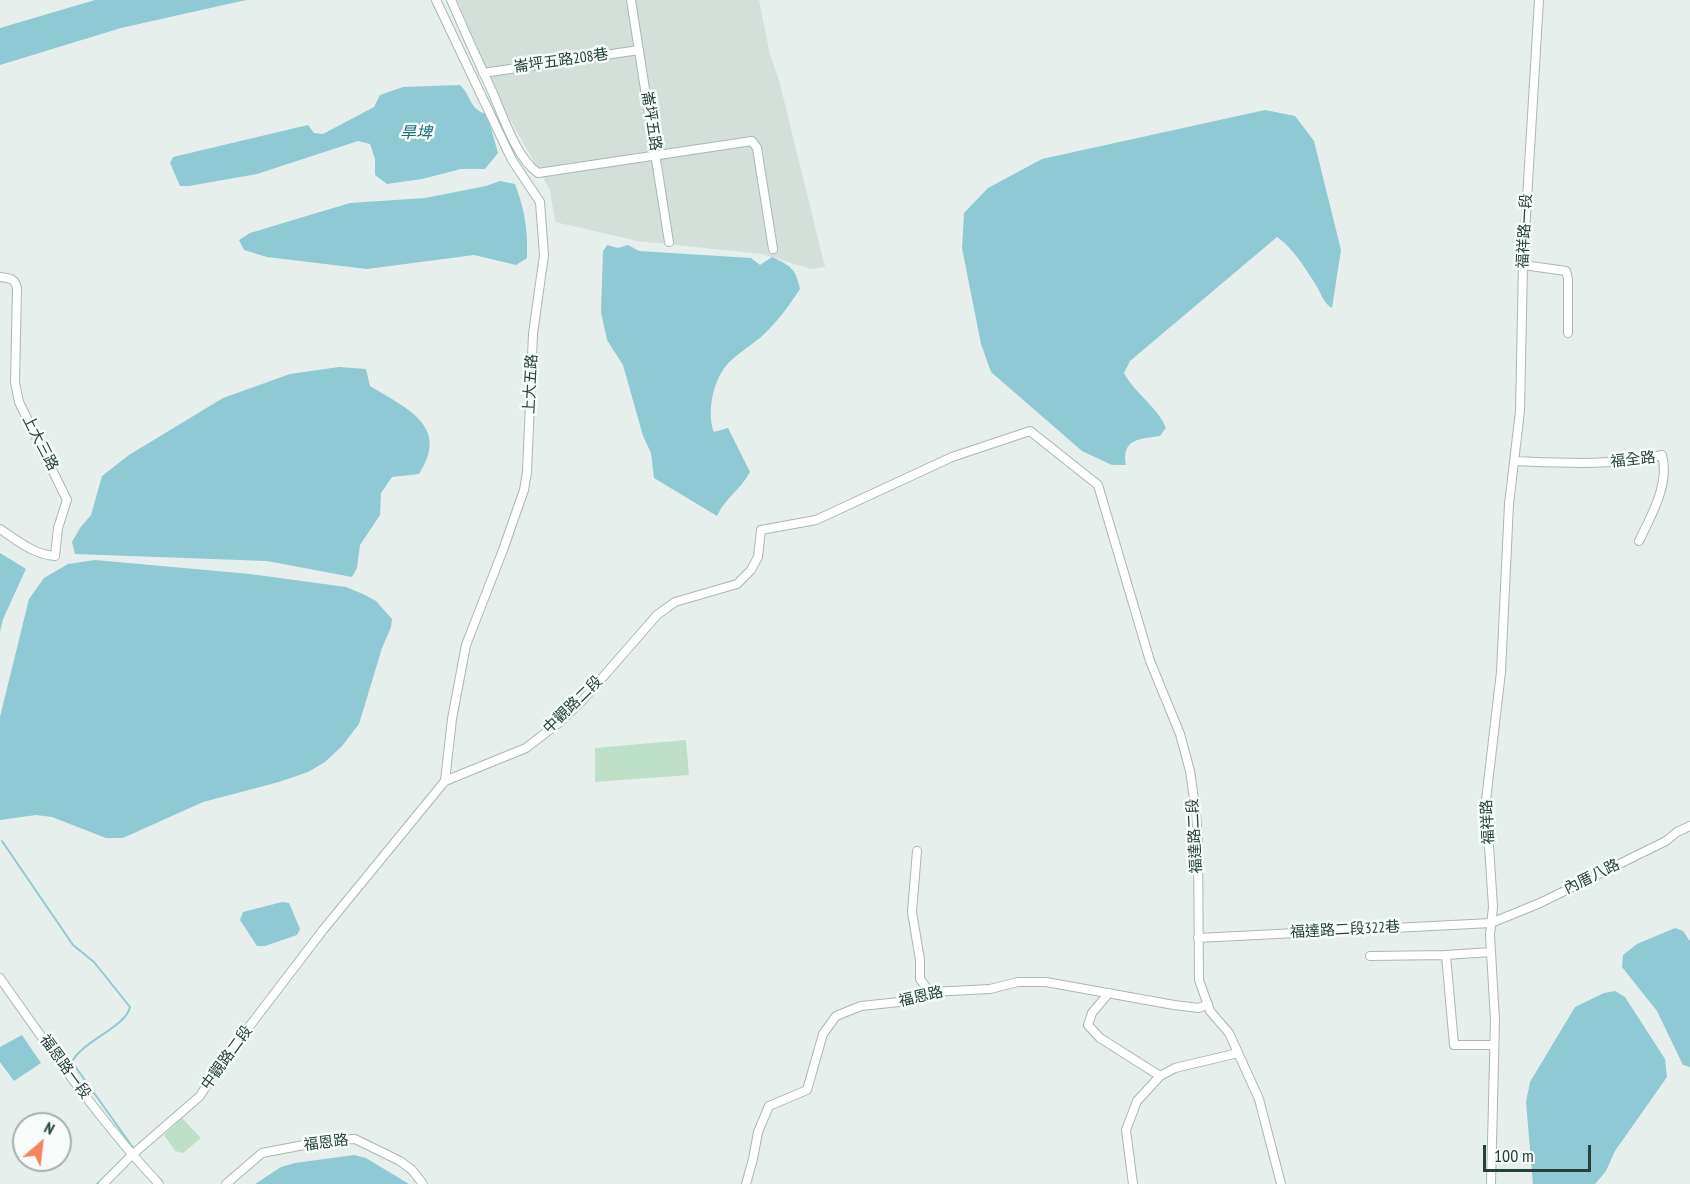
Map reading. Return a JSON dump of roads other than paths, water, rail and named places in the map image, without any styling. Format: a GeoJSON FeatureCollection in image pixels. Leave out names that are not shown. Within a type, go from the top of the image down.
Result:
{"type":"FeatureCollection","features":[{"type":"Feature","properties":{"kind":"street","name":"上大五路"},"geometry":{"type":"LineString","coordinates":[[436,0],[512,160],[540,202],[544,255],[533,334],[527,472],[524,490],[466,645],[452,719],[445,781]]}},
{"type":"Feature","properties":{"kind":"street"},"geometry":{"type":"LineString","coordinates":[[451,0],[514,141],[528,164],[538,173],[752,141],[757,148],[772,249]]}},
{"type":"Feature","properties":{"kind":"street","name":"崙坪五路"},"geometry":{"type":"LineString","coordinates":[[631,0],[669,242]]}},
{"type":"Feature","properties":{"kind":"street","name":"福祥路一段"},"geometry":{"type":"LineString","coordinates":[[1515,461],[1520,411],[1523,265],[1539,0]]}},
{"type":"Feature","properties":{"kind":"street","name":"崙坪五路208巷"},"geometry":{"type":"LineString","coordinates":[[483,73],[639,50]]}},
{"type":"Feature","properties":{"kind":"street"},"geometry":{"type":"LineString","coordinates":[[524,177],[528,164]]}},
{"type":"Feature","properties":{"kind":"street"},"geometry":{"type":"LineString","coordinates":[[1523,265],[1566,271],[1568,333]]}},
{"type":"Feature","properties":{"kind":"street","name":"上大三路"},"geometry":{"type":"LineString","coordinates":[[0,277],[16,282],[17,288],[15,382],[19,402],[68,500],[58,528],[55,556],[43,555],[26,547],[0,529]]}},
{"type":"Feature","properties":{"kind":"street","name":"中觀路二段"},"geometry":{"type":"LineString","coordinates":[[103,1184],[132,1155],[200,1096],[216,1070],[323,930],[445,781],[526,748],[561,721],[582,701],[657,615],[675,602],[737,584],[751,570],[758,557],[761,530],[816,520],[952,457],[1030,431],[1098,485]]}},
{"type":"Feature","properties":{"kind":"street","name":"福全路"},"geometry":{"type":"LineString","coordinates":[[1515,461],[1596,464],[1633,462],[1662,455],[1664,461],[1660,496],[1639,540]]}},
{"type":"Feature","properties":{"kind":"street","name":"福祥路"},"geometry":{"type":"LineString","coordinates":[[1491,1184],[1495,1020],[1491,952],[1493,907],[1486,800],[1501,672],[1509,504],[1515,461]]}},
{"type":"Feature","properties":{"kind":"street","name":"福達路二段"},"geometry":{"type":"LineString","coordinates":[[1098,485],[1150,661],[1180,734],[1190,771],[1198,841],[1199,980],[1210,1011],[1228,1033],[1259,1099],[1281,1184]]}},
{"type":"Feature","properties":{"kind":"street","name":"內厝八路"},"geometry":{"type":"LineString","coordinates":[[1491,923],[1551,898],[1666,841],[1677,832],[1690,826]]}},
{"type":"Feature","properties":{"kind":"street"},"geometry":{"type":"LineString","coordinates":[[917,851],[912,912],[920,960],[920,979],[930,992]]}},
{"type":"Feature","properties":{"kind":"street","name":"福達路二段322巷"},"geometry":{"type":"LineString","coordinates":[[1198,938],[1491,923]]}},
{"type":"Feature","properties":{"kind":"street"},"geometry":{"type":"LineString","coordinates":[[1370,956],[1491,952]]}},
{"type":"Feature","properties":{"kind":"street"},"geometry":{"type":"LineString","coordinates":[[1446,955],[1454,1045],[1494,1045]]}},
{"type":"Feature","properties":{"kind":"street","name":"福恩路一段"},"geometry":{"type":"LineString","coordinates":[[0,978],[132,1155]]}},
{"type":"Feature","properties":{"kind":"street","name":"福恩路"},"geometry":{"type":"LineString","coordinates":[[746,1184],[758,1132],[769,1106],[807,1090],[823,1034],[836,1016],[861,1006],[919,1000],[930,992],[990,989],[1018,982],[1046,982],[1199,1008],[1208,1004]]}},
{"type":"Feature","properties":{"kind":"street"},"geometry":{"type":"LineString","coordinates":[[1109,993],[1092,1013],[1088,1025],[1100,1038],[1160,1076]]}},
{"type":"Feature","properties":{"kind":"street"},"geometry":{"type":"LineString","coordinates":[[1133,1184],[1126,1130],[1137,1101],[1160,1076],[1175,1068],[1238,1053]]}},
{"type":"Feature","properties":{"kind":"street","name":"福恩路"},"geometry":{"type":"LineString","coordinates":[[226,1184],[262,1153],[330,1140],[355,1139],[400,1161],[412,1170],[423,1184]]}},
{"type":"Feature","properties":{"kind":"street"},"geometry":{"type":"LineString","coordinates":[[132,1155],[159,1184]]}},
{"type":"Feature","properties":{"kind":"water"},"geometry":{"type":"Polygon","coordinates":[[[95,0],[246,0],[121,28],[0,65],[0,28],[95,0]]]}},
{"type":"Feature","properties":{"kind":"water","name":"旱埤"},"geometry":{"type":"Polygon","coordinates":[[[460,85],[477,110],[487,114],[498,153],[485,169],[461,169],[422,179],[387,184],[375,175],[375,159],[370,144],[358,141],[257,174],[189,186],[180,186],[170,163],[173,157],[308,125],[314,133],[323,134],[374,107],[380,95],[403,87],[460,85]]]}},
{"type":"Feature","properties":{"kind":"water"},"geometry":{"type":"Polygon","coordinates":[[[1265,110],[1295,116],[1314,141],[1341,250],[1332,308],[1298,259],[1277,237],[1130,361],[1124,373],[1162,420],[1166,428],[1160,436],[1140,439],[1130,445],[1125,456],[1126,465],[1112,465],[1082,451],[991,372],[981,344],[962,248],[964,213],[988,188],[1042,159],[1265,110]]]}},
{"type":"Feature","properties":{"kind":"water"},"geometry":{"type":"Polygon","coordinates":[[[500,181],[515,184],[525,220],[527,258],[516,265],[474,255],[367,269],[267,257],[244,250],[239,240],[250,233],[350,203],[425,198],[500,181]]]}},
{"type":"Feature","properties":{"kind":"water"},"geometry":{"type":"Polygon","coordinates":[[[607,245],[618,248],[628,245],[639,251],[751,258],[760,265],[772,257],[788,266],[797,277],[800,289],[787,308],[762,336],[726,366],[716,384],[711,409],[714,432],[728,428],[750,472],[717,516],[654,478],[651,453],[643,436],[623,365],[607,340],[601,312],[603,251],[607,245]]]}},
{"type":"Feature","properties":{"kind":"water"},"geometry":{"type":"Polygon","coordinates":[[[339,367],[366,369],[370,386],[397,402],[420,420],[427,430],[430,443],[428,457],[419,474],[392,477],[381,493],[380,515],[360,545],[357,568],[352,577],[267,561],[75,554],[72,542],[91,515],[102,476],[129,455],[223,398],[290,374],[339,367]]]}},
{"type":"Feature","properties":{"kind":"water"},"geometry":{"type":"Polygon","coordinates":[[[0,553],[26,569],[3,619],[0,632],[0,553]]]}},
{"type":"Feature","properties":{"kind":"water"},"geometry":{"type":"Polygon","coordinates":[[[95,560],[250,574],[346,587],[376,601],[392,619],[391,627],[382,648],[359,724],[342,746],[325,762],[308,772],[203,802],[123,838],[106,838],[52,817],[36,815],[0,820],[0,717],[29,599],[44,578],[68,564],[95,560]]]}},
{"type":"Feature","properties":{"kind":"water"},"geometry":{"type":"Polygon","coordinates":[[[282,902],[289,903],[300,929],[297,935],[265,946],[257,946],[240,920],[243,912],[282,902]]]}},
{"type":"Feature","properties":{"kind":"water"},"geometry":{"type":"Polygon","coordinates":[[[1675,928],[1683,931],[1690,941],[1690,1067],[1683,1065],[1657,1011],[1622,967],[1623,955],[1637,944],[1675,928]]]}},
{"type":"Feature","properties":{"kind":"water"},"geometry":{"type":"Polygon","coordinates":[[[1615,991],[1625,997],[1665,1059],[1667,1077],[1615,1151],[1606,1171],[1595,1184],[1533,1184],[1526,1102],[1530,1082],[1575,1007],[1604,993],[1615,991]]]}},
{"type":"Feature","properties":{"kind":"water"},"geometry":{"type":"Polygon","coordinates":[[[22,1035],[41,1063],[14,1081],[0,1062],[0,1047],[22,1035]]]}},
{"type":"Feature","properties":{"kind":"water"},"geometry":{"type":"Polygon","coordinates":[[[354,1155],[366,1158],[409,1184],[255,1184],[281,1167],[354,1155]]]}},
{"type":"Feature","properties":{"kind":"waterway"},"geometry":{"type":"LineString","coordinates":[[2,841],[73,945],[94,962],[130,1007],[121,1021],[85,1047],[72,1062],[134,1149]]}},
{"type":"Feature","properties":{"kind":"waterway"},"geometry":{"type":"LineString","coordinates":[[97,1184],[104,1178]]}}]}
